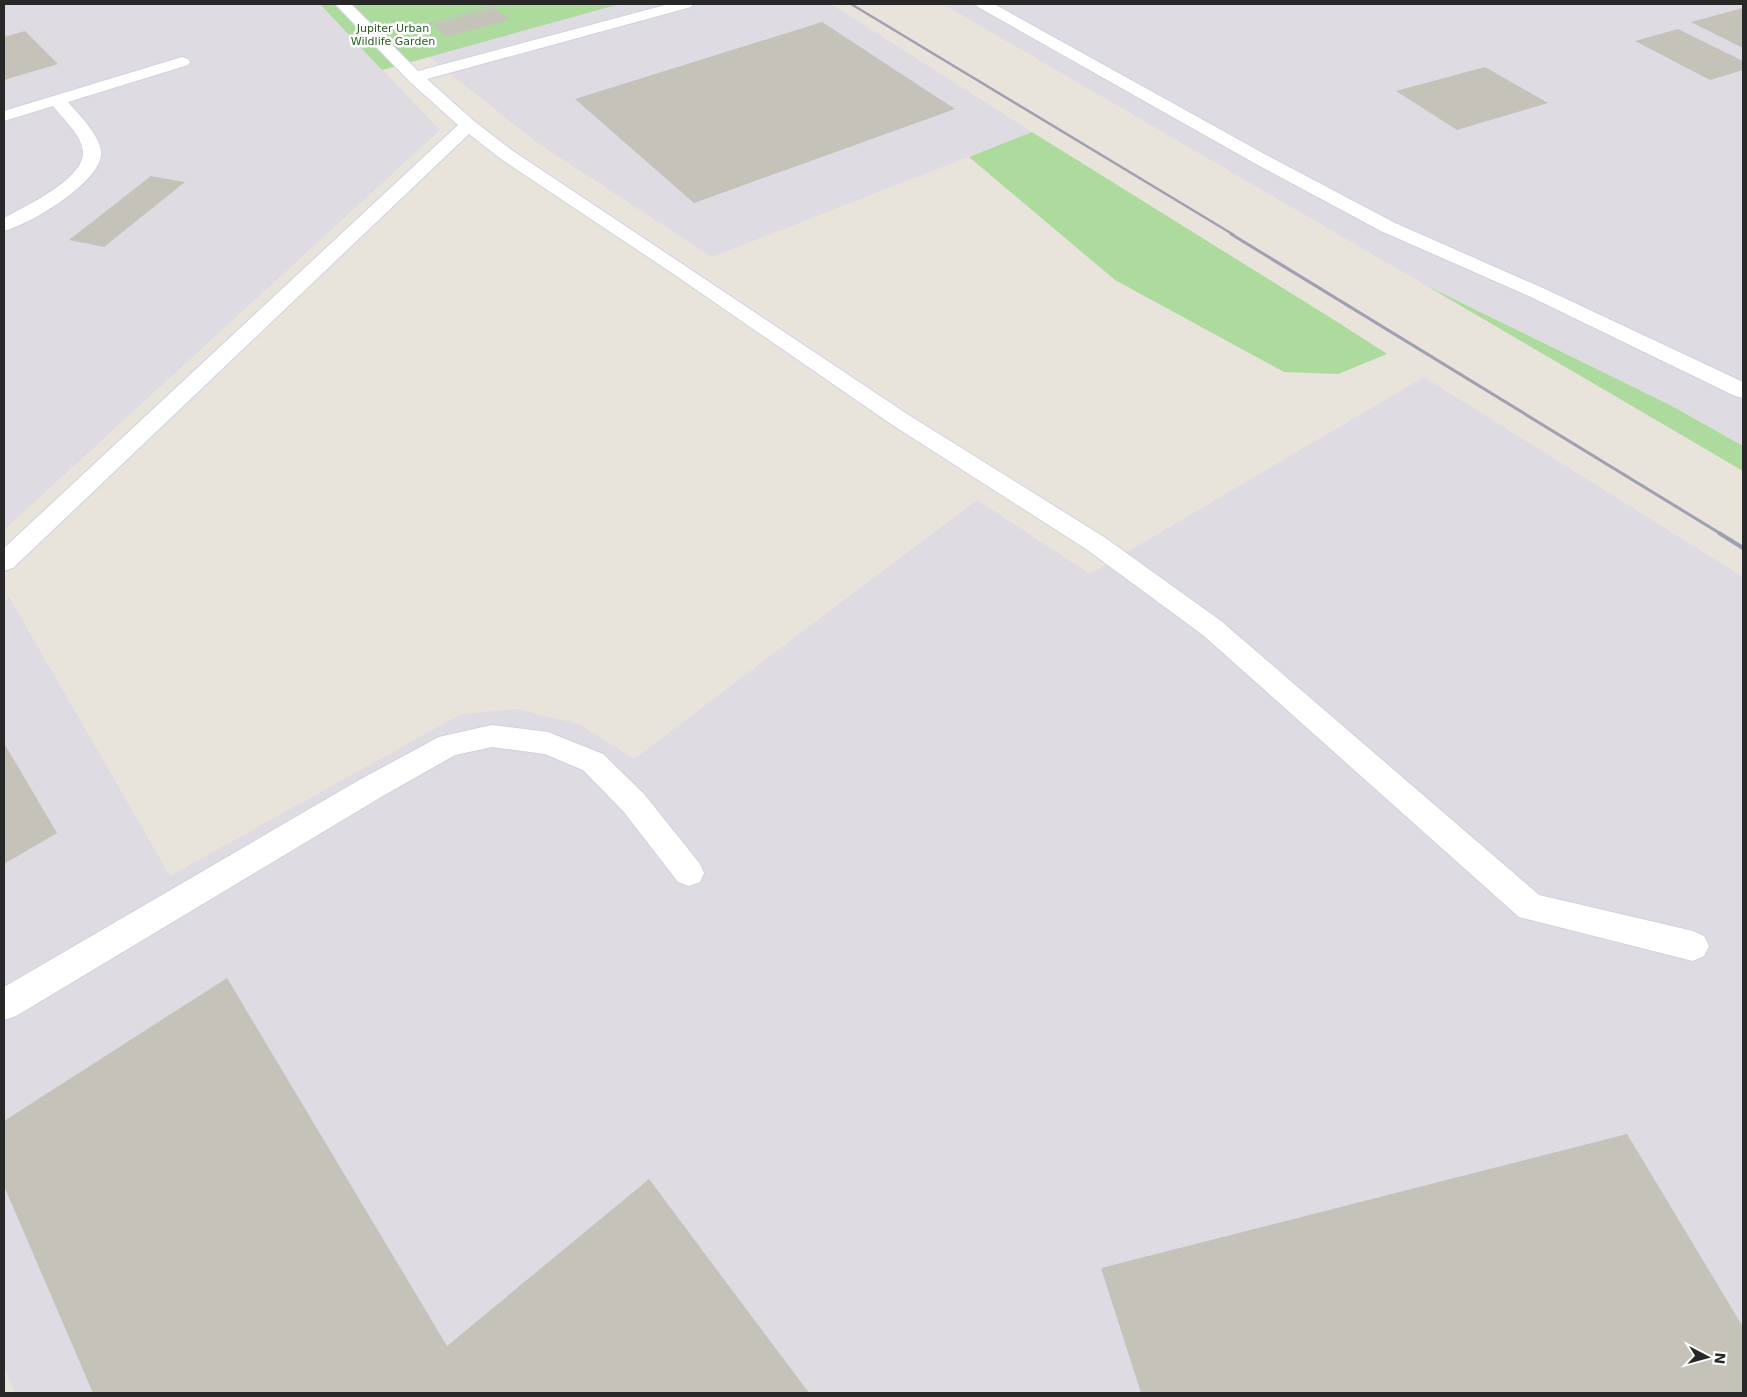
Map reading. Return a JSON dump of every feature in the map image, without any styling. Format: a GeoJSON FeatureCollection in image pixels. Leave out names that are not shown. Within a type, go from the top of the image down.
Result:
{"type":"FeatureCollection","features":[{"type":"Feature","properties":{"kind":"lane"},"geometry":{"type":"LineString","coordinates":[[343,4],[415,77],[468,125],[507,155],[682,271],[899,419],[1095,543],[1212,628],[1530,907],[1692,946]]}},
{"type":"Feature","properties":{"kind":"lane"},"geometry":{"type":"LineString","coordinates":[[415,77],[686,4]]}},
{"type":"Feature","properties":{"kind":"lane"},"geometry":{"type":"LineString","coordinates":[[984,4],[1262,160],[1388,227],[1538,293],[1743,391]]}},
{"type":"Feature","properties":{"kind":"lane"},"geometry":{"type":"LineString","coordinates":[[4,116],[182,62]]}},
{"type":"Feature","properties":{"kind":"lane"},"geometry":{"type":"LineString","coordinates":[[4,226],[56,197],[79,177],[92,162],[92,152],[84,135],[57,100]]}},
{"type":"Feature","properties":{"kind":"lane"},"geometry":{"type":"LineString","coordinates":[[4,562],[468,125]]}},
{"type":"Feature","properties":{"kind":"lane"},"geometry":{"type":"LineString","coordinates":[[4,1005],[449,745],[492,736],[548,743],[593,762],[634,803],[689,873]]}},
{"type":"Feature","properties":{"kind":"path"},"geometry":{"type":"LineString","coordinates":[[377,38],[500,4]]}},
{"type":"Feature","properties":{"kind":"shaded area"},"geometry":{"type":"Polygon","coordinates":[[[4,4],[320,4],[440,130],[4,530],[4,4]]]}},
{"type":"Feature","properties":{"kind":"shaded area"},"geometry":{"type":"Polygon","coordinates":[[[621,4],[831,4],[1032,132],[712,257],[536,142],[428,56],[621,4]]]}},
{"type":"Feature","properties":{"kind":"shaded area"},"geometry":{"type":"Polygon","coordinates":[[[943,4],[1743,4],[1743,446],[1670,405],[1427,286],[943,4]]]}},
{"type":"Feature","properties":{"kind":"shaded area"},"geometry":{"type":"Polygon","coordinates":[[[1424,377],[1743,577],[1743,1393],[15,1393],[4,1367],[4,603],[9,597],[170,876],[461,714],[517,709],[579,724],[634,759],[977,500],[1090,574],[1424,377]]]}},
{"type":"Feature","properties":{"kind":"green space","name":"Jupiter Urban Wildlife Garden"},"geometry":{"type":"Polygon","coordinates":[[[320,4],[620,4],[382,70],[320,4]]]}},
{"type":"Feature","properties":{"kind":"green space"},"geometry":{"type":"Polygon","coordinates":[[[1032,132],[1387,354],[1338,374],[1284,372],[1115,280],[969,157],[1032,132]]]}},
{"type":"Feature","properties":{"kind":"green space"},"geometry":{"type":"Polygon","coordinates":[[[1427,286],[1670,405],[1743,446],[1743,471],[1427,286]]]}},
{"type":"Feature","properties":{"kind":"building"},"geometry":{"type":"Polygon","coordinates":[[[495,8],[509,20],[446,37],[433,25],[495,8]]]}},
{"type":"Feature","properties":{"kind":"building"},"geometry":{"type":"Polygon","coordinates":[[[1743,8],[1743,48],[1691,22],[1743,8]]]}},
{"type":"Feature","properties":{"kind":"building"},"geometry":{"type":"Polygon","coordinates":[[[822,22],[955,109],[694,203],[575,99],[822,22]]]}},
{"type":"Feature","properties":{"kind":"building"},"geometry":{"type":"Polygon","coordinates":[[[1678,29],[1743,61],[1743,70],[1710,80],[1635,41],[1678,29]]]}},
{"type":"Feature","properties":{"kind":"building"},"geometry":{"type":"Polygon","coordinates":[[[25,31],[58,64],[4,80],[4,37],[25,31]]]}},
{"type":"Feature","properties":{"kind":"building"},"geometry":{"type":"Polygon","coordinates":[[[1485,67],[1548,103],[1457,130],[1396,91],[1485,67]]]}},
{"type":"Feature","properties":{"kind":"building"},"geometry":{"type":"Polygon","coordinates":[[[151,176],[185,182],[104,247],[69,240],[151,176]]]}},
{"type":"Feature","properties":{"kind":"building"},"geometry":{"type":"Polygon","coordinates":[[[4,743],[57,833],[4,864],[4,743]]]}},
{"type":"Feature","properties":{"kind":"building"},"geometry":{"type":"Polygon","coordinates":[[[227,978],[447,1346],[649,1179],[809,1393],[93,1393],[4,1186],[4,1121],[227,978]]]}},
{"type":"Feature","properties":{"kind":"building"},"geometry":{"type":"Polygon","coordinates":[[[1627,1134],[1743,1327],[1743,1393],[1141,1393],[1101,1268],[1627,1134]]]}},
{"type":"Feature","properties":{"kind":"railway"},"geometry":{"type":"LineString","coordinates":[[851,4],[1234,235]]}},
{"type":"Feature","properties":{"kind":"railway"},"geometry":{"type":"LineString","coordinates":[[1231,234],[1721,534]]}},
{"type":"Feature","properties":{"kind":"railway"},"geometry":{"type":"LineString","coordinates":[[1719,533],[1743,548]]}}]}
